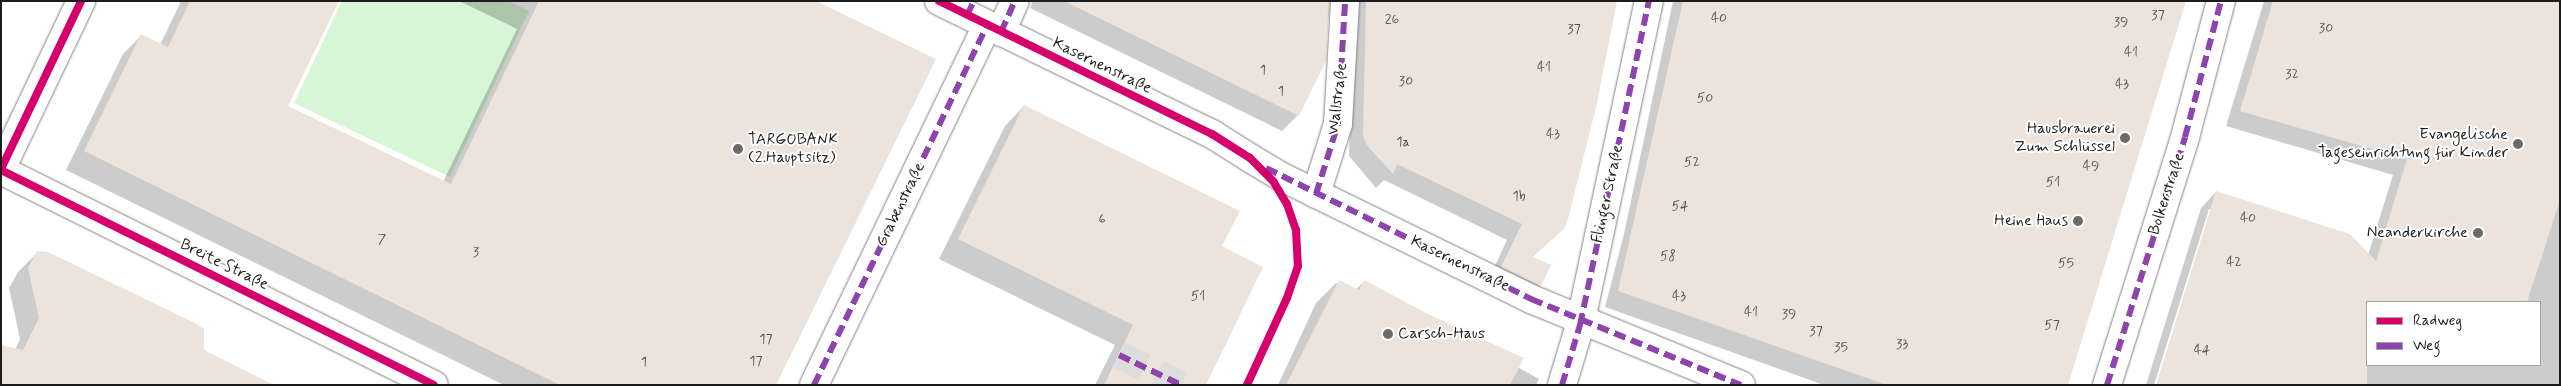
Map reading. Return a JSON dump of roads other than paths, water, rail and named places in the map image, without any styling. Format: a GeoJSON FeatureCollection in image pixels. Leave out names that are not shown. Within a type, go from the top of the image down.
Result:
{"type":"FeatureCollection","features":[{"type":"Feature","properties":{"kind":"street"},"geometry":{"type":"LineString","coordinates":[[1,169],[81,1]]}},
{"type":"Feature","properties":{"kind":"street","name":"Kasernenstraße"},"geometry":{"type":"LineString","coordinates":[[939,1],[982,18],[1212,134],[1250,158],[1316,194],[1580,320],[1741,385]]}},
{"type":"Feature","properties":{"kind":"street","name":"Grabenstraße"},"geometry":{"type":"LineString","coordinates":[[814,385],[982,18],[1016,1]]}},
{"type":"Feature","properties":{"kind":"street","name":"Wallstraße"},"geometry":{"type":"LineString","coordinates":[[1316,194],[1338,124],[1345,1]]}},
{"type":"Feature","properties":{"kind":"street","name":"Flinger Straße"},"geometry":{"type":"LineString","coordinates":[[1562,385],[1580,320],[1649,1]]}},
{"type":"Feature","properties":{"kind":"street","name":"Bolkerstraße"},"geometry":{"type":"LineString","coordinates":[[2107,385],[2185,137],[2221,1]]}},
{"type":"Feature","properties":{"kind":"street","name":"Breite Straße"},"geometry":{"type":"LineString","coordinates":[[1,169],[434,385]]}},
{"type":"Feature","properties":{"kind":"tunnel"},"geometry":{"type":"LineString","coordinates":[[1119,355],[1181,385]]}},
{"type":"Feature","properties":{"kind":"place","name":"Hausbrauerei Zum Schlüssel"},"geometry":{"type":"Point","coordinates":[2125,138]}},
{"type":"Feature","properties":{"kind":"place","name":"Evangelische Tageseinrichtung für Kinder"},"geometry":{"type":"Point","coordinates":[2518,144]}},
{"type":"Feature","properties":{"kind":"place","name":"TARGOBANK (2.Hauptsitz)"},"geometry":{"type":"Point","coordinates":[738,149]}},
{"type":"Feature","properties":{"kind":"place","name":"Heine Haus"},"geometry":{"type":"Point","coordinates":[2078,221]}},
{"type":"Feature","properties":{"kind":"place","name":"Neanderkirche"},"geometry":{"type":"Point","coordinates":[2478,233]}},
{"type":"Feature","properties":{"kind":"place","name":"Carsch-Haus"},"geometry":{"type":"Point","coordinates":[1388,334]}}]}
